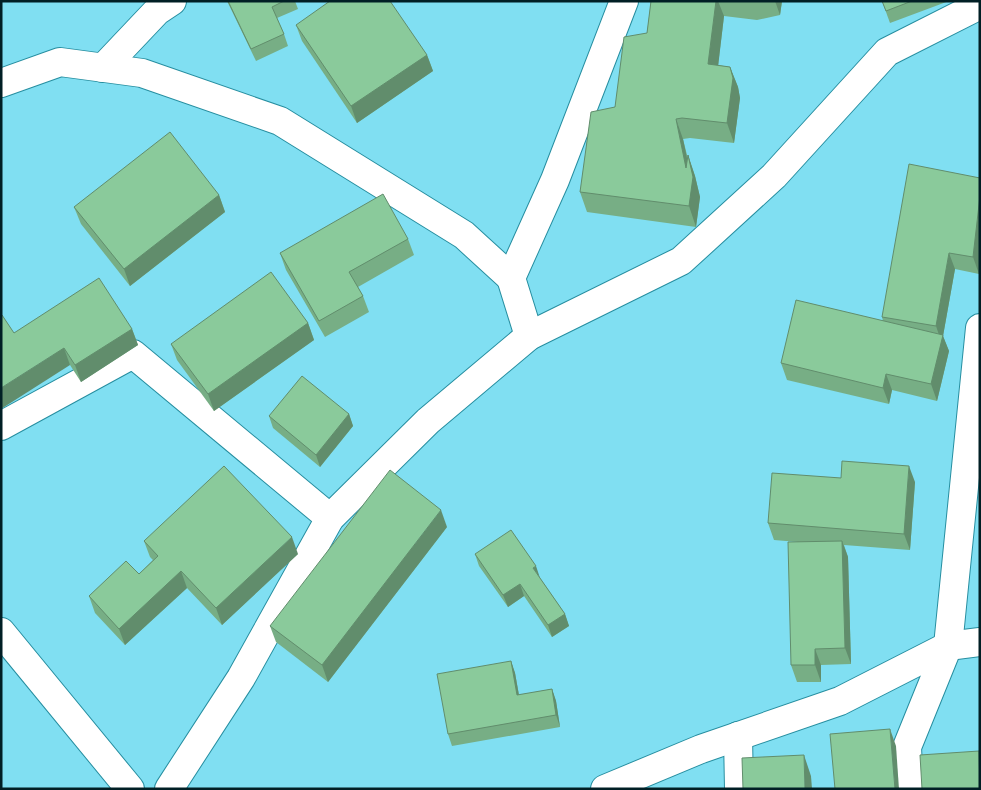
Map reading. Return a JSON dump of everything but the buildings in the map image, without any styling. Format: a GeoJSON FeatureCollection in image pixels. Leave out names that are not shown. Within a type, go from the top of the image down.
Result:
{"type":"FeatureCollection","features":[{"type":"Feature","properties":{"kind":"street"},"geometry":{"type":"LineString","coordinates":[[103,68],[157,11],[172,1]]}},
{"type":"Feature","properties":{"kind":"street"},"geometry":{"type":"LineString","coordinates":[[512,278],[555,180],[624,1]]}},
{"type":"Feature","properties":{"kind":"street"},"geometry":{"type":"LineString","coordinates":[[169,789],[241,678],[330,518],[428,421],[529,336],[681,261],[774,176],[887,52],[980,5]]}},
{"type":"Feature","properties":{"kind":"street"},"geometry":{"type":"LineString","coordinates":[[1,83],[60,62],[142,73],[280,121],[464,236],[512,278],[529,336]]}},
{"type":"Feature","properties":{"kind":"street"},"geometry":{"type":"LineString","coordinates":[[909,789],[907,747],[948,646],[980,328]]}},
{"type":"Feature","properties":{"kind":"street"},"geometry":{"type":"LineString","coordinates":[[1,426],[133,354],[330,518]]}},
{"type":"Feature","properties":{"kind":"street"},"geometry":{"type":"LineString","coordinates":[[1,632],[130,789]]}},
{"type":"Feature","properties":{"kind":"street"},"geometry":{"type":"LineString","coordinates":[[605,789],[701,749],[840,701],[948,646],[980,642]]}},
{"type":"Feature","properties":{"kind":"street"},"geometry":{"type":"LineString","coordinates":[[738,736],[739,789]]}}]}
